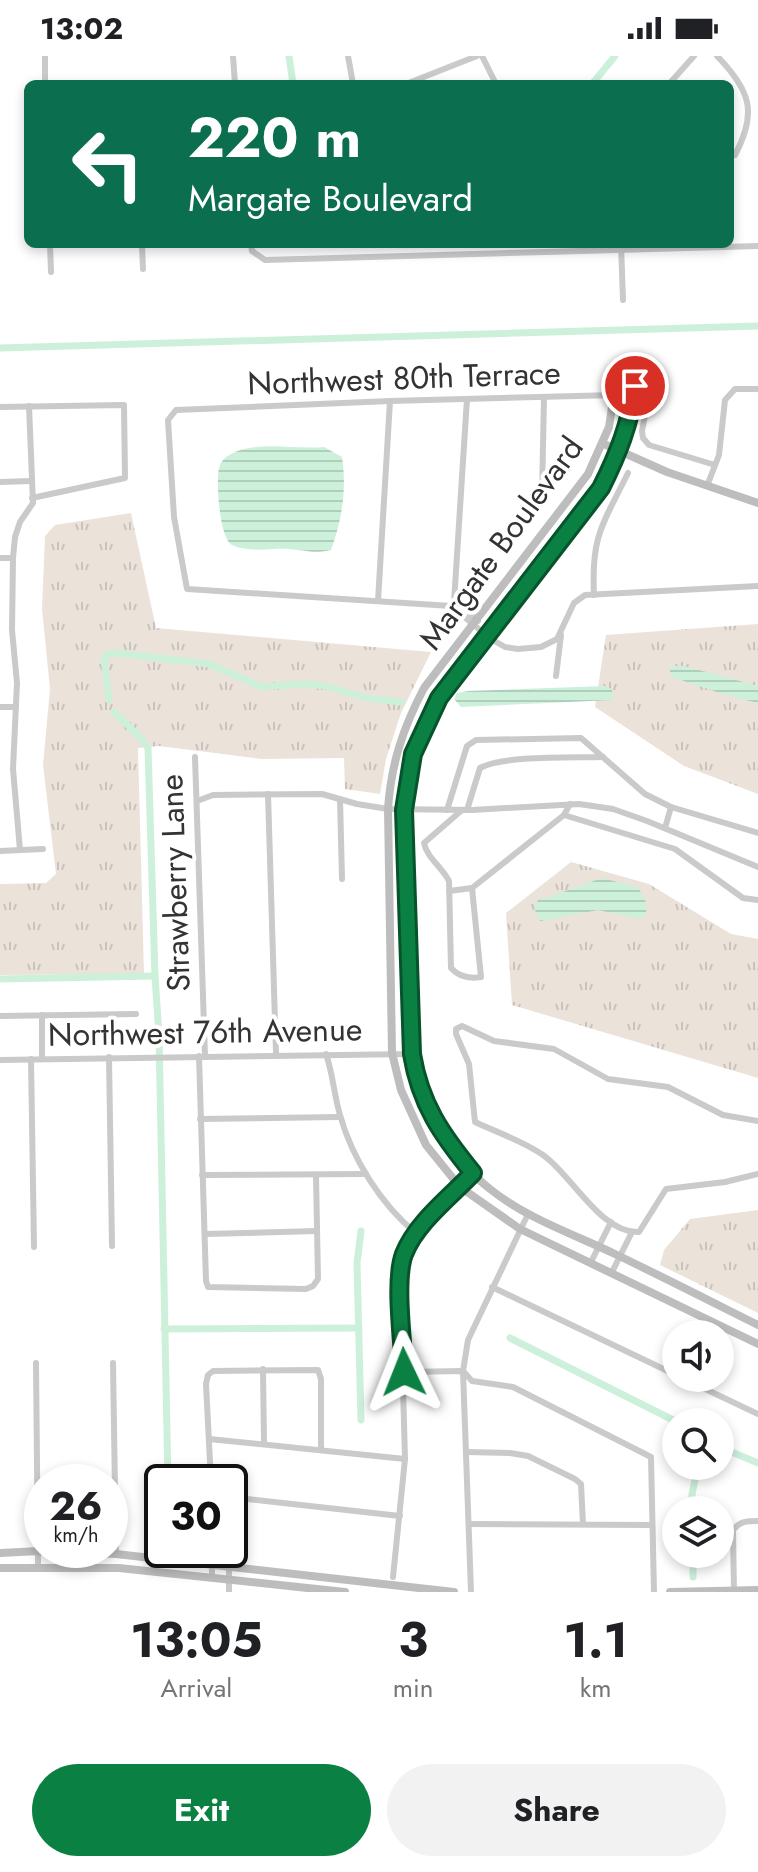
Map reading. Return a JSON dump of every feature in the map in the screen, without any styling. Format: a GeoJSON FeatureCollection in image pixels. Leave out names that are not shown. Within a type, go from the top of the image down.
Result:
{"type":"FeatureCollection","features":[{"type":"Feature","properties":{"kind":"street"},"geometry":{"type":"LineString","coordinates":[[45,56],[45,80]]}},
{"type":"Feature","properties":{"kind":"street"},"geometry":{"type":"LineString","coordinates":[[233,56],[235,80]]}},
{"type":"Feature","properties":{"kind":"street"},"geometry":{"type":"LineString","coordinates":[[348,56],[352,80]]}},
{"type":"Feature","properties":{"kind":"street"},"geometry":{"type":"LineString","coordinates":[[417,80],[480,56],[494,80]]}},
{"type":"Feature","properties":{"kind":"street"},"geometry":{"type":"LineString","coordinates":[[673,80],[694,56]]}},
{"type":"Feature","properties":{"kind":"street"},"geometry":{"type":"LineString","coordinates":[[717,56],[740,82],[748,109],[746,134],[735,155]]}},
{"type":"Feature","properties":{"kind":"street"},"geometry":{"type":"LineString","coordinates":[[734,246],[758,246]]}},
{"type":"Feature","properties":{"kind":"street"},"geometry":{"type":"LineString","coordinates":[[50,248],[51,272]]}},
{"type":"Feature","properties":{"kind":"street"},"geometry":{"type":"LineString","coordinates":[[142,248],[143,269]]}},
{"type":"Feature","properties":{"kind":"street"},"geometry":{"type":"LineString","coordinates":[[252,248],[258,257],[265,260],[600,248]]}},
{"type":"Feature","properties":{"kind":"street"},"geometry":{"type":"LineString","coordinates":[[621,248],[623,300]]}},
{"type":"Feature","properties":{"kind":"street","name":"Margate Boulevard"},"geometry":{"type":"LineString","coordinates":[[758,1325],[528,1214],[491,1190],[438,1130],[420,1090],[412,1054],[404,810],[413,754],[439,698],[601,488],[620,451],[634,397],[636,366],[629,361],[620,365],[604,444],[588,474],[424,688],[406,721],[390,775],[388,809],[392,1053],[401,1090],[426,1145],[460,1187],[520,1229],[758,1344]]}},
{"type":"Feature","properties":{"kind":"street"},"geometry":{"type":"LineString","coordinates":[[636,366],[642,362],[653,362],[654,369],[643,438],[649,445],[715,465]]}},
{"type":"Feature","properties":{"kind":"street"},"geometry":{"type":"LineString","coordinates":[[707,486],[719,455],[725,400],[735,389],[758,389]]}},
{"type":"Feature","properties":{"kind":"street","name":"Northwest 80th Terrace"},"geometry":{"type":"LineString","coordinates":[[378,601],[187,589],[174,517],[168,420],[176,410],[390,401],[634,397]]}},
{"type":"Feature","properties":{"kind":"street"},"geometry":{"type":"LineString","coordinates":[[542,494],[544,398]]}},
{"type":"Feature","properties":{"kind":"street"},"geometry":{"type":"LineString","coordinates":[[452,604],[467,399]]}},
{"type":"Feature","properties":{"kind":"street"},"geometry":{"type":"LineString","coordinates":[[390,401],[378,601],[452,604],[505,647],[541,647],[561,635]]}},
{"type":"Feature","properties":{"kind":"street"},"geometry":{"type":"LineString","coordinates":[[0,407],[124,405],[125,478],[32,498]]}},
{"type":"Feature","properties":{"kind":"street"},"geometry":{"type":"LineString","coordinates":[[20,850],[13,769],[17,683],[12,630],[13,558],[20,522],[33,503],[29,406]]}},
{"type":"Feature","properties":{"kind":"street"},"geometry":{"type":"LineString","coordinates":[[604,444],[758,503]]}},
{"type":"Feature","properties":{"kind":"street","name":"Margate Boulevard"},"geometry":{"type":"LineString","coordinates":[[594,595],[595,544],[607,512],[628,473]]}},
{"type":"Feature","properties":{"kind":"street"},"geometry":{"type":"LineString","coordinates":[[0,482],[31,481]]}},
{"type":"Feature","properties":{"kind":"street"},"geometry":{"type":"LineString","coordinates":[[0,558],[13,558]]}},
{"type":"Feature","properties":{"kind":"street"},"geometry":{"type":"LineString","coordinates":[[556,676],[561,635],[577,600],[594,595],[758,586]]}},
{"type":"Feature","properties":{"kind":"street"},"geometry":{"type":"LineString","coordinates":[[0,631],[12,630]]}},
{"type":"Feature","properties":{"kind":"street"},"geometry":{"type":"LineString","coordinates":[[0,707],[16,707]]}},
{"type":"Feature","properties":{"kind":"street"},"geometry":{"type":"LineString","coordinates":[[447,810],[467,746],[476,740],[581,738],[645,794],[671,807],[758,833]]}},
{"type":"Feature","properties":{"kind":"street","name":"Strawberry Lane"},"geometry":{"type":"LineString","coordinates":[[195,757],[202,1056],[200,1119],[208,1287],[306,1289],[313,1286],[318,1279],[317,1231]]}},
{"type":"Feature","properties":{"kind":"street"},"geometry":{"type":"LineString","coordinates":[[472,888],[481,977],[473,979],[457,975],[451,968],[449,881],[426,852],[424,843],[464,810],[480,768],[484,765],[502,761],[603,757]]}},
{"type":"Feature","properties":{"kind":"street"},"geometry":{"type":"LineString","coordinates":[[268,794],[276,1054]]}},
{"type":"Feature","properties":{"kind":"street"},"geometry":{"type":"LineString","coordinates":[[197,801],[213,795],[322,794],[404,810],[570,804],[613,809],[758,867]]}},
{"type":"Feature","properties":{"kind":"street"},"geometry":{"type":"LineString","coordinates":[[340,799],[342,879]]}},
{"type":"Feature","properties":{"kind":"street"},"geometry":{"type":"LineString","coordinates":[[449,891],[472,888],[564,815],[570,804]]}},
{"type":"Feature","properties":{"kind":"street"},"geometry":{"type":"LineString","coordinates":[[665,828],[671,807]]}},
{"type":"Feature","properties":{"kind":"street"},"geometry":{"type":"LineString","coordinates":[[564,815],[675,849],[743,898],[758,900]]}},
{"type":"Feature","properties":{"kind":"street"},"geometry":{"type":"LineString","coordinates":[[0,851],[43,849]]}},
{"type":"Feature","properties":{"kind":"street"},"geometry":{"type":"LineString","coordinates":[[0,1016],[136,1014]]}},
{"type":"Feature","properties":{"kind":"street"},"geometry":{"type":"LineString","coordinates":[[42,1015],[42,1059]]}},
{"type":"Feature","properties":{"kind":"street"},"geometry":{"type":"LineString","coordinates":[[758,1121],[723,1115],[668,1087],[608,1079],[554,1049],[494,1041],[467,1027],[458,1027],[456,1034],[469,1064],[475,1122],[543,1155],[611,1222],[639,1232],[666,1189],[725,1182],[758,1174]]}},
{"type":"Feature","properties":{"kind":"street"},"geometry":{"type":"LineString","coordinates":[[326,1054],[340,1117],[366,1174],[401,1221],[416,1233]]}},
{"type":"Feature","properties":{"kind":"street","name":"Northwest 76th Avenue"},"geometry":{"type":"LineString","coordinates":[[0,1060],[412,1054]]}},
{"type":"Feature","properties":{"kind":"street"},"geometry":{"type":"LineString","coordinates":[[109,1057],[112,1246]]}},
{"type":"Feature","properties":{"kind":"street"},"geometry":{"type":"LineString","coordinates":[[31,1059],[34,1247]]}},
{"type":"Feature","properties":{"kind":"street"},"geometry":{"type":"LineString","coordinates":[[200,1119],[340,1117]]}},
{"type":"Feature","properties":{"kind":"street"},"geometry":{"type":"LineString","coordinates":[[393,1577],[405,1459],[400,1278],[404,1255],[416,1233],[473,1173]]}},
{"type":"Feature","properties":{"kind":"street"},"geometry":{"type":"LineString","coordinates":[[202,1175],[366,1174]]}},
{"type":"Feature","properties":{"kind":"street"},"geometry":{"type":"LineString","coordinates":[[205,1234],[317,1231],[316,1175]]}},
{"type":"Feature","properties":{"kind":"street"},"geometry":{"type":"LineString","coordinates":[[471,1592],[463,1371],[468,1340],[528,1214]]}},
{"type":"Feature","properties":{"kind":"street"},"geometry":{"type":"LineString","coordinates":[[591,1262],[611,1222]]}},
{"type":"Feature","properties":{"kind":"street"},"geometry":{"type":"LineString","coordinates":[[612,1272],[632,1232]]}},
{"type":"Feature","properties":{"kind":"street"},"geometry":{"type":"LineString","coordinates":[[492,1287],[662,1368]]}},
{"type":"Feature","properties":{"kind":"street"},"geometry":{"type":"LineString","coordinates":[[36,1363],[38,1464]]}},
{"type":"Feature","properties":{"kind":"street"},"geometry":{"type":"LineString","coordinates":[[113,1363],[115,1464]]}},
{"type":"Feature","properties":{"kind":"street"},"geometry":{"type":"LineString","coordinates":[[263,1369],[264,1443]]}},
{"type":"Feature","properties":{"kind":"street"},"geometry":{"type":"LineString","coordinates":[[210,1464],[208,1375],[213,1371],[318,1370],[321,1379],[321,1449]]}},
{"type":"Feature","properties":{"kind":"street"},"geometry":{"type":"LineString","coordinates":[[404,1372],[463,1371],[472,1381],[513,1387],[651,1457],[654,1592]]}},
{"type":"Feature","properties":{"kind":"street"},"geometry":{"type":"LineString","coordinates":[[712,1392],[758,1414]]}},
{"type":"Feature","properties":{"kind":"street"},"geometry":{"type":"LineString","coordinates":[[209,1439],[405,1459]]}},
{"type":"Feature","properties":{"kind":"street"},"geometry":{"type":"LineString","coordinates":[[467,1452],[528,1456],[581,1484],[583,1524]]}},
{"type":"Feature","properties":{"kind":"street"},"geometry":{"type":"LineString","coordinates":[[248,1499],[400,1516]]}},
{"type":"Feature","properties":{"kind":"street"},"geometry":{"type":"LineString","coordinates":[[734,1591],[733,1530],[737,1524],[758,1521]]}},
{"type":"Feature","properties":{"kind":"street"},"geometry":{"type":"LineString","coordinates":[[469,1524],[651,1525]]}},
{"type":"Feature","properties":{"kind":"street"},"geometry":{"type":"LineString","coordinates":[[0,1553],[24,1552]]}},
{"type":"Feature","properties":{"kind":"street"},"geometry":{"type":"LineString","coordinates":[[0,1568],[24,1567]]}},
{"type":"Feature","properties":{"kind":"street"},"geometry":{"type":"LineString","coordinates":[[119,1568],[345,1592]]}},
{"type":"Feature","properties":{"kind":"street"},"geometry":{"type":"LineString","coordinates":[[212,1568],[212,1577]]}},
{"type":"Feature","properties":{"kind":"street"},"geometry":{"type":"LineString","coordinates":[[229,1568],[229,1592]]}},
{"type":"Feature","properties":{"kind":"street"},"geometry":{"type":"LineString","coordinates":[[238,1568],[454,1592]]}},
{"type":"Feature","properties":{"kind":"street"},"geometry":{"type":"LineString","coordinates":[[670,1592],[758,1590]]}},
{"type":"Feature","properties":{"kind":"green space"},"geometry":{"type":"Polygon","coordinates":[[[131,513],[156,628],[431,652],[401,713],[386,759],[380,794],[345,789],[344,758],[261,759],[159,746],[138,748],[144,974],[0,975],[0,884],[46,883],[56,874],[43,765],[50,689],[42,609],[45,536],[55,525],[131,513]]]}},
{"type":"Feature","properties":{"kind":"green space"},"geometry":{"type":"Polygon","coordinates":[[[758,624],[758,794],[684,766],[595,707],[606,635],[758,624]]]}},
{"type":"Feature","properties":{"kind":"green space"},"geometry":{"type":"Polygon","coordinates":[[[571,862],[649,884],[731,934],[758,939],[758,1078],[512,1005],[506,913],[571,862]]]}},
{"type":"Feature","properties":{"kind":"green space"},"geometry":{"type":"Polygon","coordinates":[[[758,1210],[758,1313],[660,1265],[664,1250],[690,1219],[758,1210]]]}},
{"type":"Feature","properties":{"kind":"shaded area"},"geometry":{"type":"Polygon","coordinates":[[[253,447],[324,447],[342,457],[344,481],[338,527],[331,550],[252,550],[232,545],[224,532],[218,496],[218,475],[224,460],[231,454],[253,447]]]}},
{"type":"Feature","properties":{"kind":"shaded area"},"geometry":{"type":"Polygon","coordinates":[[[674,666],[758,686],[758,703],[675,678],[670,674],[674,666]]]}},
{"type":"Feature","properties":{"kind":"shaded area"},"geometry":{"type":"Polygon","coordinates":[[[605,686],[612,689],[613,700],[461,707],[454,699],[457,693],[468,691],[605,686]]]}},
{"type":"Feature","properties":{"kind":"shaded area"},"geometry":{"type":"Polygon","coordinates":[[[602,878],[637,887],[646,903],[644,916],[641,919],[598,910],[540,921],[534,908],[538,900],[602,878]]]}},
{"type":"Feature","properties":{"kind":"waterway"},"geometry":{"type":"LineString","coordinates":[[289,56],[292,80]]}},
{"type":"Feature","properties":{"kind":"waterway"},"geometry":{"type":"LineString","coordinates":[[595,80],[615,56]]}},
{"type":"Feature","properties":{"kind":"waterway"},"geometry":{"type":"LineString","coordinates":[[0,348],[758,326]]}},
{"type":"Feature","properties":{"kind":"waterway"},"geometry":{"type":"LineString","coordinates":[[109,700],[104,658],[116,653],[209,664],[262,687],[325,686],[367,698],[401,702]]}},
{"type":"Feature","properties":{"kind":"waterway"},"geometry":{"type":"LineString","coordinates":[[114,712],[148,748],[159,1036],[168,1464]]}},
{"type":"Feature","properties":{"kind":"waterway"},"geometry":{"type":"LineString","coordinates":[[0,979],[155,976]]}},
{"type":"Feature","properties":{"kind":"waterway"},"geometry":{"type":"LineString","coordinates":[[361,1231],[357,1263],[361,1420]]}},
{"type":"Feature","properties":{"kind":"waterway"},"geometry":{"type":"LineString","coordinates":[[164,1329],[359,1328]]}},
{"type":"Feature","properties":{"kind":"waterway"},"geometry":{"type":"LineString","coordinates":[[510,1338],[662,1414]]}},
{"type":"Feature","properties":{"kind":"waterway"},"geometry":{"type":"LineString","coordinates":[[734,1453],[758,1463]]}},
{"type":"Feature","properties":{"kind":"waterway"},"geometry":{"type":"LineString","coordinates":[[692,1496],[695,1480]]}},
{"type":"Feature","properties":{"kind":"waterway"},"geometry":{"type":"LineString","coordinates":[[693,1568],[693,1577]]}},
{"type":"Feature","properties":{"kind":"route"},"geometry":{"type":"LineString","coordinates":[[404,1372],[400,1278],[404,1255],[416,1233],[473,1173],[438,1130],[414,1069],[404,810],[413,754],[439,698],[601,488],[620,451],[629,424],[635,386]]}}]}
